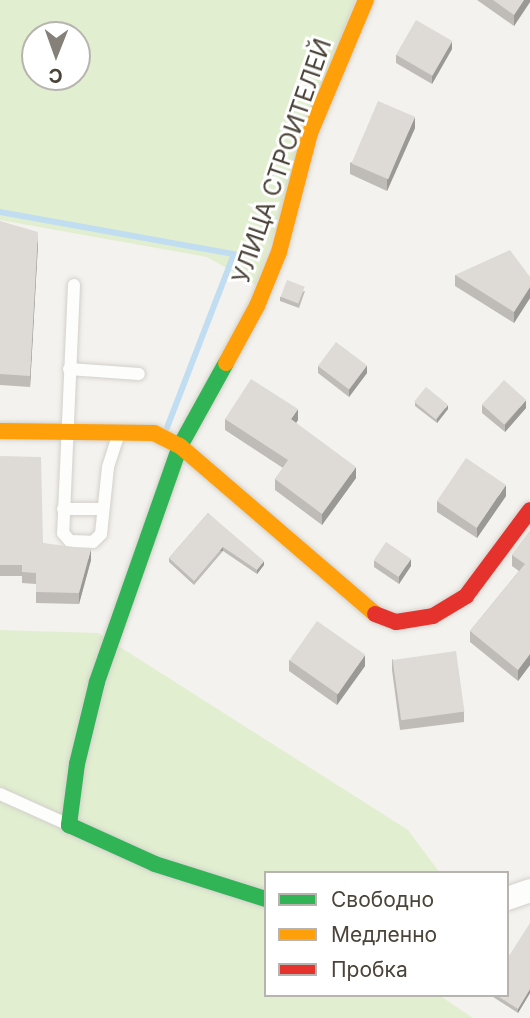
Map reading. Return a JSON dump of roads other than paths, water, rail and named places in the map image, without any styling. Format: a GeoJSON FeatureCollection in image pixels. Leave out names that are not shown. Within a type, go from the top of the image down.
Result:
{"type":"FeatureCollection","features":[{"type":"Feature","properties":{"kind":"street","name":"УЛИЦА СТРОИТЕЛЕЙ"},"geometry":{"type":"LineString","coordinates":[[69,825],[77,764],[97,682],[180,446],[266,284],[279,252],[310,133],[366,0]]}},
{"type":"Feature","properties":{"kind":"street"},"geometry":{"type":"LineString","coordinates":[[0,431],[121,430],[154,433],[180,446],[379,617],[396,622],[433,616],[467,596],[530,510]]}},
{"type":"Feature","properties":{"kind":"street"},"geometry":{"type":"LineString","coordinates":[[69,825],[155,864],[264,898]]}},
{"type":"Feature","properties":{"kind":"street"},"geometry":{"type":"LineString","coordinates":[[509,897],[530,890]]}},
{"type":"Feature","properties":{"kind":"lane"},"geometry":{"type":"LineString","coordinates":[[74,285],[65,432],[65,539],[99,539],[108,467],[121,430]]}},
{"type":"Feature","properties":{"kind":"lane"},"geometry":{"type":"LineString","coordinates":[[69,369],[138,374]]}},
{"type":"Feature","properties":{"kind":"lane"},"geometry":{"type":"LineString","coordinates":[[63,509],[102,509]]}},
{"type":"Feature","properties":{"kind":"lane"},"geometry":{"type":"LineString","coordinates":[[0,794],[69,825]]}},
{"type":"Feature","properties":{"kind":"waterway"},"geometry":{"type":"LineString","coordinates":[[0,212],[234,254],[167,428]]}}]}
